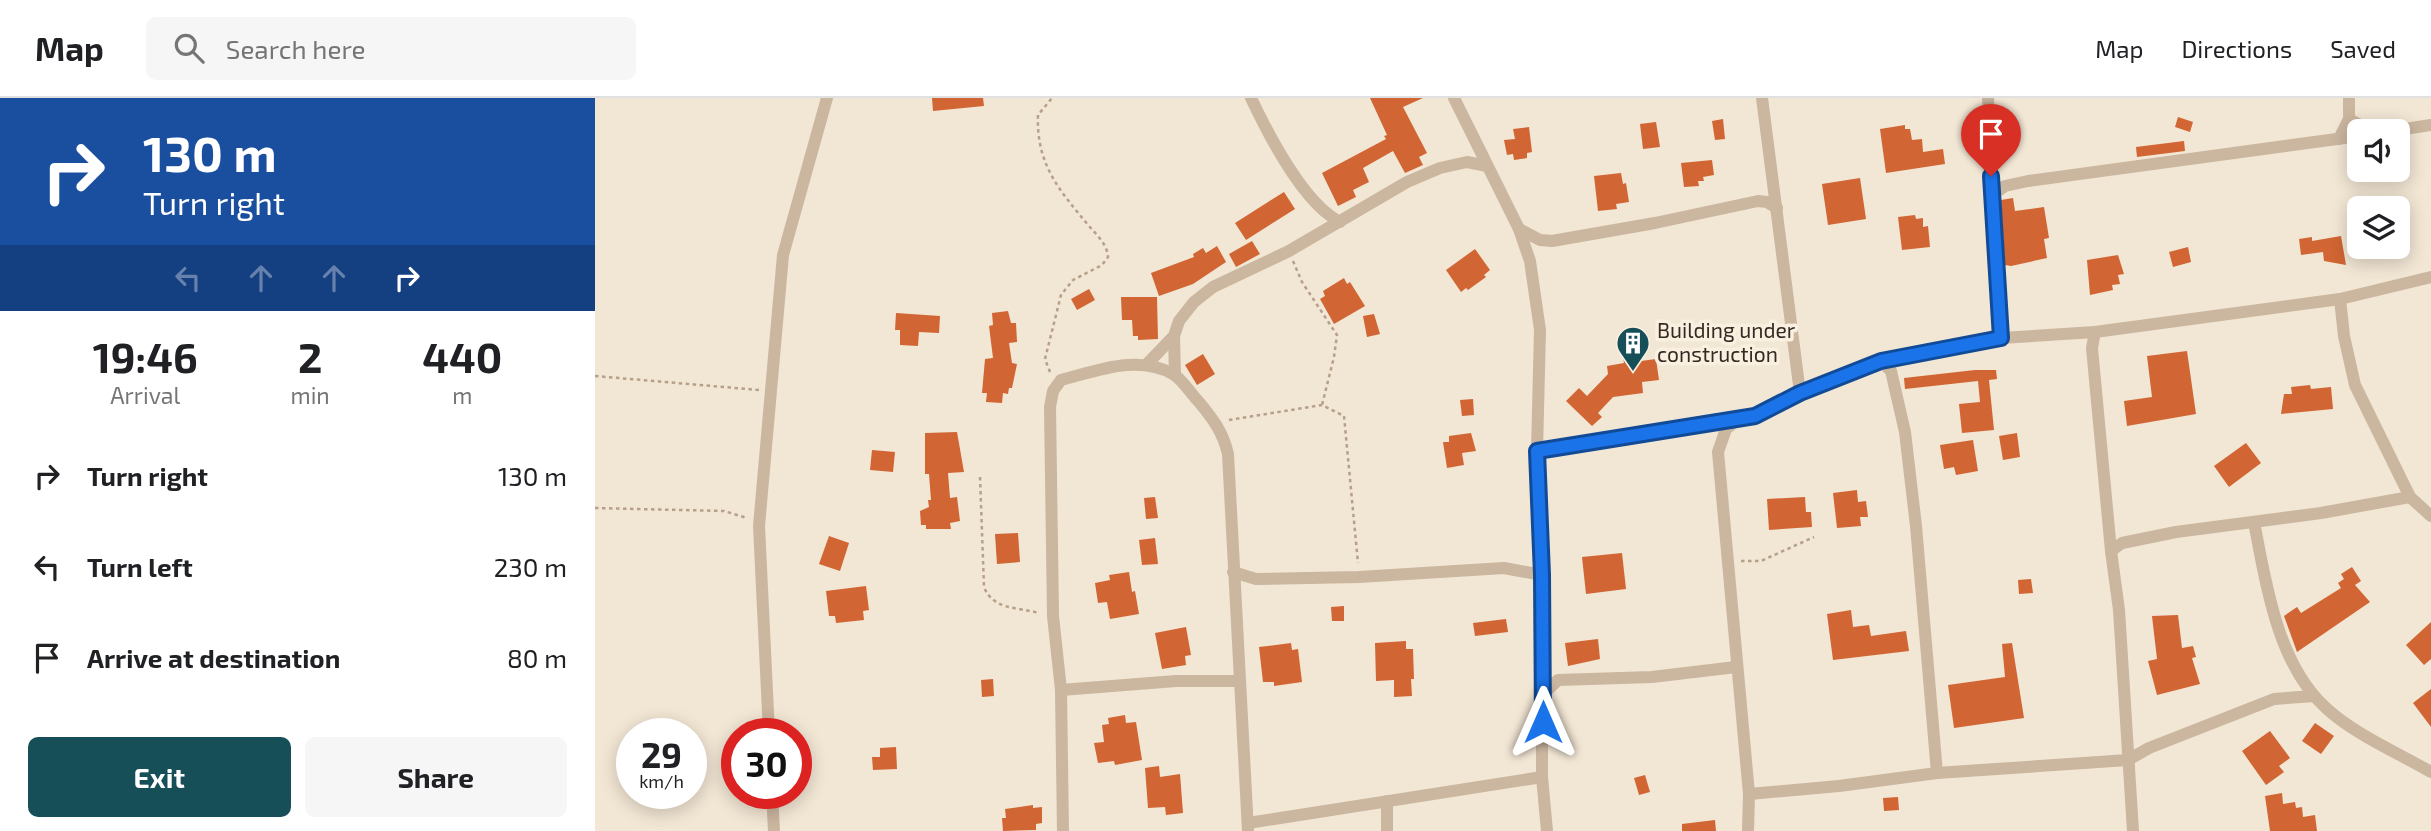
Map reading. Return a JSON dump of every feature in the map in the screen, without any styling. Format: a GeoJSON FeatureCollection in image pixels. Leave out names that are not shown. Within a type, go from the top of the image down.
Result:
{"type":"FeatureCollection","features":[{"type":"Feature","properties":{"kind":"street"},"geometry":{"type":"LineString","coordinates":[[768,718],[759,526],[783,255],[827,98]]}},
{"type":"Feature","properties":{"kind":"street"},"geometry":{"type":"LineString","coordinates":[[1251,98],[1276,149],[1326,215],[1340,222]]}},
{"type":"Feature","properties":{"kind":"street"},"geometry":{"type":"LineString","coordinates":[[1454,98],[1519,229],[1530,261],[1540,330],[1537,451],[1542,575],[1542,777],[1546,831]]}},
{"type":"Feature","properties":{"kind":"street"},"geometry":{"type":"LineString","coordinates":[[1762,98],[1800,393]]}},
{"type":"Feature","properties":{"kind":"street"},"geometry":{"type":"LineString","coordinates":[[1988,98],[2001,338]]}},
{"type":"Feature","properties":{"kind":"street"},"geometry":{"type":"LineString","coordinates":[[2349,98],[2349,119]]}},
{"type":"Feature","properties":{"kind":"street"},"geometry":{"type":"LineString","coordinates":[[2339,139],[2347,123]]}},
{"type":"Feature","properties":{"kind":"street"},"geometry":{"type":"LineString","coordinates":[[2410,128],[2431,125]]}},
{"type":"Feature","properties":{"kind":"street"},"geometry":{"type":"LineString","coordinates":[[1992,195],[2005,186],[2028,181],[2347,138]]}},
{"type":"Feature","properties":{"kind":"street"},"geometry":{"type":"LineString","coordinates":[[1175,375],[1174,336],[1179,321],[1193,302],[1213,287],[1289,251],[1407,182],[1440,168],[1467,162],[1487,166]]}},
{"type":"Feature","properties":{"kind":"street"},"geometry":{"type":"LineString","coordinates":[[1519,229],[1540,240],[1552,242],[1758,201],[1767,202],[1777,208]]}},
{"type":"Feature","properties":{"kind":"street"},"geometry":{"type":"LineString","coordinates":[[1530,261],[1552,242]]}},
{"type":"Feature","properties":{"kind":"street"},"geometry":{"type":"LineString","coordinates":[[1537,451],[1755,416],[1800,393],[1881,361],[2001,338],[2095,332],[2340,299],[2431,277]]}},
{"type":"Feature","properties":{"kind":"street"},"geometry":{"type":"LineString","coordinates":[[2340,299],[2344,336],[2355,385],[2410,497],[2431,516]]}},
{"type":"Feature","properties":{"kind":"street"},"geometry":{"type":"LineString","coordinates":[[2095,332],[2092,348],[2119,610],[2133,831]]}},
{"type":"Feature","properties":{"kind":"street"},"geometry":{"type":"LineString","coordinates":[[1147,364],[1174,336]]}},
{"type":"Feature","properties":{"kind":"street"},"geometry":{"type":"LineString","coordinates":[[1881,361],[1891,371],[1905,432],[1916,526],[1937,773]]}},
{"type":"Feature","properties":{"kind":"street"},"geometry":{"type":"LineString","coordinates":[[1063,831],[1061,690],[1053,616],[1049,407],[1053,391],[1061,380],[1114,367],[1147,364],[1175,375],[1214,419],[1224,436],[1228,454],[1248,827],[1388,801],[1542,777]]}},
{"type":"Feature","properties":{"kind":"street"},"geometry":{"type":"LineString","coordinates":[[1741,418],[1726,429],[1718,452],[1749,794],[1748,831]]}},
{"type":"Feature","properties":{"kind":"street"},"geometry":{"type":"LineString","coordinates":[[2111,551],[2122,543],[2176,532],[2321,513],[2410,497]]}},
{"type":"Feature","properties":{"kind":"street"},"geometry":{"type":"LineString","coordinates":[[2254,522],[2269,603],[2300,679],[2327,710],[2366,736],[2431,772]]}},
{"type":"Feature","properties":{"kind":"street"},"geometry":{"type":"LineString","coordinates":[[1233,572],[1256,579],[1359,577],[1504,568],[1542,575]]}},
{"type":"Feature","properties":{"kind":"street"},"geometry":{"type":"LineString","coordinates":[[1235,592],[1256,579]]}},
{"type":"Feature","properties":{"kind":"street"},"geometry":{"type":"LineString","coordinates":[[1543,694],[1558,680],[1652,677],[1736,667]]}},
{"type":"Feature","properties":{"kind":"street"},"geometry":{"type":"LineString","coordinates":[[1061,690],[1176,681],[1239,681]]}},
{"type":"Feature","properties":{"kind":"street"},"geometry":{"type":"LineString","coordinates":[[1749,794],[1937,773],[2128,761],[2149,748],[2274,699],[2314,696]]}},
{"type":"Feature","properties":{"kind":"street"},"geometry":{"type":"LineString","coordinates":[[2126,736],[2149,748]]}},
{"type":"Feature","properties":{"kind":"street"},"geometry":{"type":"LineString","coordinates":[[1387,831],[1388,801]]}},
{"type":"Feature","properties":{"kind":"street"},"geometry":{"type":"LineString","coordinates":[[773,809],[774,831]]}},
{"type":"Feature","properties":{"kind":"path"},"geometry":{"type":"LineString","coordinates":[[1052,98],[1038,115],[1047,171],[1058,189],[1107,249],[1108,257],[1103,265],[1073,280],[1061,295],[1045,359],[1051,375],[1061,380]]}},
{"type":"Feature","properties":{"kind":"path"},"geometry":{"type":"LineString","coordinates":[[1289,251],[1302,282],[1337,335],[1322,405]]}},
{"type":"Feature","properties":{"kind":"path"},"geometry":{"type":"LineString","coordinates":[[595,376],[771,391]]}},
{"type":"Feature","properties":{"kind":"path"},"geometry":{"type":"LineString","coordinates":[[1214,419],[1238,420],[1322,405],[1343,416],[1359,577]]}},
{"type":"Feature","properties":{"kind":"path"},"geometry":{"type":"LineString","coordinates":[[980,477],[983,587],[988,598],[995,603],[1053,616]]}},
{"type":"Feature","properties":{"kind":"path"},"geometry":{"type":"LineString","coordinates":[[595,508],[724,511],[747,518],[759,526]]}},
{"type":"Feature","properties":{"kind":"path"},"geometry":{"type":"LineString","coordinates":[[1727,561],[1761,561],[1814,537]]}},
{"type":"Feature","properties":{"kind":"building"},"geometry":{"type":"Polygon","coordinates":[[[932,98],[983,98],[984,106],[933,111],[932,98]]]}},
{"type":"Feature","properties":{"kind":"building"},"geometry":{"type":"Polygon","coordinates":[[[1370,98],[1423,98],[1403,107],[1427,153],[1419,157],[1423,165],[1405,173],[1393,151],[1363,168],[1369,182],[1353,190],[1356,197],[1338,206],[1322,173],[1386,139],[1384,136],[1387,135],[1370,98]]]}},
{"type":"Feature","properties":{"kind":"building"},"geometry":{"type":"Polygon","coordinates":[[[2178,117],[2193,122],[2190,132],[2175,127],[2178,117]]]}},
{"type":"Feature","properties":{"kind":"building"},"geometry":{"type":"Polygon","coordinates":[[[1723,119],[1725,139],[1715,140],[1712,121],[1723,119]]]}},
{"type":"Feature","properties":{"kind":"building"},"geometry":{"type":"Polygon","coordinates":[[[1656,122],[1660,147],[1643,149],[1640,124],[1656,122]]]}},
{"type":"Feature","properties":{"kind":"building"},"geometry":{"type":"Polygon","coordinates":[[[1905,125],[1905,129],[1910,129],[1912,140],[1922,139],[1923,152],[1943,149],[1945,164],[1886,173],[1880,129],[1905,125]]]}},
{"type":"Feature","properties":{"kind":"building"},"geometry":{"type":"Polygon","coordinates":[[[1529,127],[1532,152],[1527,153],[1527,158],[1514,160],[1513,154],[1507,155],[1504,140],[1515,139],[1513,129],[1529,127]]]}},
{"type":"Feature","properties":{"kind":"building"},"geometry":{"type":"Polygon","coordinates":[[[2184,141],[2185,151],[2137,157],[2136,147],[2184,141]]]}},
{"type":"Feature","properties":{"kind":"building"},"geometry":{"type":"Polygon","coordinates":[[[1712,160],[1714,175],[1703,177],[1704,181],[1698,181],[1699,186],[1684,187],[1681,163],[1712,160]]]}},
{"type":"Feature","properties":{"kind":"building"},"geometry":{"type":"Polygon","coordinates":[[[1621,173],[1623,184],[1626,183],[1629,202],[1616,204],[1617,209],[1598,211],[1594,176],[1621,173]]]}},
{"type":"Feature","properties":{"kind":"building"},"geometry":{"type":"Polygon","coordinates":[[[1860,178],[1866,219],[1828,225],[1822,184],[1860,178]]]}},
{"type":"Feature","properties":{"kind":"building"},"geometry":{"type":"Polygon","coordinates":[[[1284,192],[1295,209],[1246,240],[1235,223],[1284,192]]]}},
{"type":"Feature","properties":{"kind":"building"},"geometry":{"type":"Polygon","coordinates":[[[2013,198],[2015,211],[2044,207],[2049,238],[2044,239],[2047,258],[2005,265],[2001,200],[2013,198]]]}},
{"type":"Feature","properties":{"kind":"building"},"geometry":{"type":"Polygon","coordinates":[[[1915,215],[1916,219],[1923,218],[1923,227],[1928,226],[1930,247],[1902,250],[1898,217],[1915,215]]]}},
{"type":"Feature","properties":{"kind":"building"},"geometry":{"type":"Polygon","coordinates":[[[2341,236],[2346,265],[2324,261],[2323,252],[2301,255],[2299,239],[2312,237],[2312,241],[2341,236]]]}},
{"type":"Feature","properties":{"kind":"building"},"geometry":{"type":"Polygon","coordinates":[[[1252,241],[1260,254],[1236,267],[1229,254],[1252,241]]]}},
{"type":"Feature","properties":{"kind":"building"},"geometry":{"type":"Polygon","coordinates":[[[1217,246],[1226,262],[1193,284],[1159,296],[1151,273],[1194,257],[1193,254],[1203,248],[1206,253],[1217,246]]]}},
{"type":"Feature","properties":{"kind":"building"},"geometry":{"type":"Polygon","coordinates":[[[2188,247],[2191,262],[2173,267],[2169,252],[2188,247]]]}},
{"type":"Feature","properties":{"kind":"building"},"geometry":{"type":"Polygon","coordinates":[[[1475,249],[1490,270],[1484,275],[1486,277],[1461,292],[1446,270],[1475,249]]]}},
{"type":"Feature","properties":{"kind":"building"},"geometry":{"type":"Polygon","coordinates":[[[2118,255],[2124,274],[2118,275],[2120,284],[2112,285],[2113,290],[2090,295],[2087,260],[2118,255]]]}},
{"type":"Feature","properties":{"kind":"building"},"geometry":{"type":"Polygon","coordinates":[[[1344,278],[1347,284],[1350,282],[1365,306],[1334,324],[1320,299],[1325,296],[1323,291],[1344,278]]]}},
{"type":"Feature","properties":{"kind":"building"},"geometry":{"type":"Polygon","coordinates":[[[1089,289],[1095,300],[1077,310],[1071,299],[1089,289]]]}},
{"type":"Feature","properties":{"kind":"building"},"geometry":{"type":"Polygon","coordinates":[[[1121,297],[1157,297],[1158,339],[1138,340],[1138,336],[1133,336],[1132,320],[1122,320],[1121,297]]]}},
{"type":"Feature","properties":{"kind":"building"},"geometry":{"type":"Polygon","coordinates":[[[1008,311],[1011,323],[1016,323],[1017,342],[1009,343],[1012,363],[1017,364],[1012,388],[1009,388],[1008,394],[1003,393],[1002,403],[986,402],[987,393],[982,393],[985,359],[993,358],[989,326],[993,325],[992,313],[1008,311]]]}},
{"type":"Feature","properties":{"kind":"building"},"geometry":{"type":"Polygon","coordinates":[[[896,313],[940,316],[939,333],[919,332],[918,346],[900,345],[900,330],[895,330],[896,313]]]}},
{"type":"Feature","properties":{"kind":"building"},"geometry":{"type":"Polygon","coordinates":[[[1374,314],[1380,334],[1367,337],[1363,316],[1374,314]]]}},
{"type":"Feature","properties":{"kind":"building"},"geometry":{"type":"Polygon","coordinates":[[[2187,351],[2196,414],[2127,426],[2124,401],[2152,397],[2147,356],[2187,351]]]}},
{"type":"Feature","properties":{"kind":"building"},"geometry":{"type":"Polygon","coordinates":[[[1203,354],[1215,374],[1197,385],[1185,365],[1203,354]]]}},
{"type":"Feature","properties":{"kind":"building"},"geometry":{"type":"Polygon","coordinates":[[[1641,354],[1641,361],[1656,359],[1659,380],[1642,382],[1643,393],[1613,397],[1598,413],[1602,417],[1592,426],[1566,401],[1579,388],[1587,396],[1608,374],[1607,366],[1624,363],[1623,357],[1641,354]]]}},
{"type":"Feature","properties":{"kind":"building"},"geometry":{"type":"Polygon","coordinates":[[[1996,370],[1997,379],[1989,380],[1994,430],[1962,433],[1959,404],[1980,402],[1978,381],[1905,389],[1904,378],[1996,370]]]}},
{"type":"Feature","properties":{"kind":"building"},"geometry":{"type":"Polygon","coordinates":[[[2310,385],[2311,389],[2331,387],[2333,409],[2281,414],[2284,394],[2292,394],[2291,387],[2310,385]]]}},
{"type":"Feature","properties":{"kind":"building"},"geometry":{"type":"Polygon","coordinates":[[[1473,399],[1474,415],[1462,416],[1460,400],[1473,399]]]}},
{"type":"Feature","properties":{"kind":"building"},"geometry":{"type":"Polygon","coordinates":[[[957,432],[964,472],[948,473],[950,498],[957,497],[960,521],[950,523],[951,529],[926,529],[926,525],[921,525],[920,511],[929,507],[928,500],[931,500],[929,474],[925,474],[925,433],[957,432]]]}},
{"type":"Feature","properties":{"kind":"building"},"geometry":{"type":"Polygon","coordinates":[[[1471,433],[1476,451],[1462,453],[1464,465],[1447,468],[1443,442],[1449,442],[1449,436],[1471,433]]]}},
{"type":"Feature","properties":{"kind":"building"},"geometry":{"type":"Polygon","coordinates":[[[2017,433],[2020,457],[2003,460],[1999,436],[2017,433]]]}},
{"type":"Feature","properties":{"kind":"building"},"geometry":{"type":"Polygon","coordinates":[[[1973,440],[1978,471],[1956,475],[1954,467],[1944,469],[1940,445],[1973,440]]]}},
{"type":"Feature","properties":{"kind":"building"},"geometry":{"type":"Polygon","coordinates":[[[2246,443],[2261,463],[2229,487],[2214,466],[2246,443]]]}},
{"type":"Feature","properties":{"kind":"building"},"geometry":{"type":"Polygon","coordinates":[[[872,450],[895,452],[893,472],[870,470],[872,450]]]}},
{"type":"Feature","properties":{"kind":"building"},"geometry":{"type":"Polygon","coordinates":[[[1857,490],[1858,502],[1866,501],[1868,517],[1860,517],[1861,526],[1837,528],[1833,493],[1857,490]]]}},
{"type":"Feature","properties":{"kind":"building"},"geometry":{"type":"Polygon","coordinates":[[[1155,497],[1158,518],[1146,519],[1144,498],[1155,497]]]}},
{"type":"Feature","properties":{"kind":"building"},"geometry":{"type":"Polygon","coordinates":[[[1805,497],[1806,512],[1811,512],[1812,527],[1769,530],[1767,499],[1805,497]]]}},
{"type":"Feature","properties":{"kind":"building"},"geometry":{"type":"Polygon","coordinates":[[[1018,533],[1020,562],[997,564],[995,534],[1018,533]]]}},
{"type":"Feature","properties":{"kind":"building"},"geometry":{"type":"Polygon","coordinates":[[[829,536],[849,543],[840,571],[819,564],[829,536]]]}},
{"type":"Feature","properties":{"kind":"building"},"geometry":{"type":"Polygon","coordinates":[[[1155,538],[1158,564],[1142,565],[1139,540],[1155,538]]]}},
{"type":"Feature","properties":{"kind":"building"},"geometry":{"type":"Polygon","coordinates":[[[1622,553],[1626,589],[1586,594],[1582,557],[1622,553]]]}},
{"type":"Feature","properties":{"kind":"building"},"geometry":{"type":"Polygon","coordinates":[[[2352,567],[2361,581],[2355,585],[2370,602],[2297,652],[2284,616],[2297,607],[2301,613],[2341,588],[2338,583],[2344,579],[2341,574],[2352,567]]]}},
{"type":"Feature","properties":{"kind":"building"},"geometry":{"type":"Polygon","coordinates":[[[1129,572],[1139,614],[1110,619],[1107,602],[1098,603],[1095,583],[1110,580],[1109,575],[1129,572]]]}},
{"type":"Feature","properties":{"kind":"building"},"geometry":{"type":"Polygon","coordinates":[[[2031,579],[2033,593],[2019,594],[2018,580],[2031,579]]]}},
{"type":"Feature","properties":{"kind":"building"},"geometry":{"type":"Polygon","coordinates":[[[866,586],[869,610],[863,611],[864,620],[836,623],[835,616],[829,616],[826,591],[866,586]]]}},
{"type":"Feature","properties":{"kind":"building"},"geometry":{"type":"Polygon","coordinates":[[[1344,606],[1344,621],[1332,621],[1331,607],[1344,606]]]}},
{"type":"Feature","properties":{"kind":"building"},"geometry":{"type":"Polygon","coordinates":[[[1851,610],[1853,627],[1869,625],[1871,636],[1906,631],[1909,651],[1833,660],[1827,614],[1851,610]]]}},
{"type":"Feature","properties":{"kind":"building"},"geometry":{"type":"Polygon","coordinates":[[[2178,615],[2182,648],[2193,646],[2196,657],[2192,658],[2200,684],[2157,695],[2148,661],[2157,659],[2152,616],[2178,615]]]}},
{"type":"Feature","properties":{"kind":"building"},"geometry":{"type":"Polygon","coordinates":[[[1506,619],[1508,632],[1475,636],[1473,623],[1506,619]]]}},
{"type":"Feature","properties":{"kind":"building"},"geometry":{"type":"Polygon","coordinates":[[[2431,622],[2431,659],[2424,665],[2406,645],[2431,622]]]}},
{"type":"Feature","properties":{"kind":"building"},"geometry":{"type":"Polygon","coordinates":[[[1186,627],[1191,655],[1185,656],[1186,665],[1162,669],[1155,633],[1186,627]]]}},
{"type":"Feature","properties":{"kind":"building"},"geometry":{"type":"Polygon","coordinates":[[[1598,639],[1600,659],[1568,666],[1565,643],[1598,639]]]}},
{"type":"Feature","properties":{"kind":"building"},"geometry":{"type":"Polygon","coordinates":[[[1406,641],[1406,649],[1413,649],[1412,696],[1394,697],[1394,680],[1376,681],[1375,643],[1406,641]]]}},
{"type":"Feature","properties":{"kind":"building"},"geometry":{"type":"Polygon","coordinates":[[[1291,643],[1292,650],[1298,649],[1302,682],[1274,686],[1274,682],[1263,682],[1259,647],[1291,643]]]}},
{"type":"Feature","properties":{"kind":"building"},"geometry":{"type":"Polygon","coordinates":[[[2012,643],[2024,718],[1954,728],[1948,685],[2005,677],[2002,644],[2012,643]]]}},
{"type":"Feature","properties":{"kind":"building"},"geometry":{"type":"Polygon","coordinates":[[[993,679],[994,696],[982,697],[981,680],[993,679]]]}},
{"type":"Feature","properties":{"kind":"building"},"geometry":{"type":"Polygon","coordinates":[[[2431,689],[2431,727],[2413,703],[2431,689]]]}},
{"type":"Feature","properties":{"kind":"building"},"geometry":{"type":"Polygon","coordinates":[[[1125,715],[1126,723],[1136,722],[1142,760],[1115,765],[1114,761],[1098,763],[1094,743],[1104,742],[1102,725],[1109,724],[1108,718],[1125,715]]]}},
{"type":"Feature","properties":{"kind":"building"},"geometry":{"type":"Polygon","coordinates":[[[2315,723],[2334,736],[2321,754],[2302,741],[2315,723]]]}},
{"type":"Feature","properties":{"kind":"building"},"geometry":{"type":"Polygon","coordinates":[[[2270,731],[2290,758],[2279,766],[2284,772],[2266,785],[2242,751],[2270,731]]]}},
{"type":"Feature","properties":{"kind":"building"},"geometry":{"type":"Polygon","coordinates":[[[896,747],[897,769],[873,770],[872,757],[880,757],[880,748],[896,747]]]}},
{"type":"Feature","properties":{"kind":"building"},"geometry":{"type":"Polygon","coordinates":[[[1159,766],[1160,777],[1180,774],[1183,813],[1166,815],[1165,807],[1148,808],[1145,768],[1159,766]]]}},
{"type":"Feature","properties":{"kind":"building"},"geometry":{"type":"Polygon","coordinates":[[[1645,775],[1650,792],[1639,795],[1634,778],[1645,775]]]}},
{"type":"Feature","properties":{"kind":"building"},"geometry":{"type":"Polygon","coordinates":[[[2282,793],[2283,804],[2295,802],[2296,808],[2302,807],[2303,817],[2315,815],[2317,831],[2270,831],[2265,796],[2282,793]]]}},
{"type":"Feature","properties":{"kind":"building"},"geometry":{"type":"Polygon","coordinates":[[[1898,797],[1899,810],[1884,811],[1883,798],[1898,797]]]}},
{"type":"Feature","properties":{"kind":"building"},"geometry":{"type":"Polygon","coordinates":[[[1033,805],[1033,808],[1042,807],[1042,823],[1036,824],[1036,830],[1003,831],[1002,818],[1006,818],[1005,809],[1033,805]]]}},
{"type":"Feature","properties":{"kind":"building"},"geometry":{"type":"Polygon","coordinates":[[[1715,820],[1716,831],[1682,831],[1682,824],[1715,820]]]}},
{"type":"Feature","properties":{"kind":"place","name":"Building under construction"},"geometry":{"type":"Point","coordinates":[1633,373]}},
{"type":"Feature","properties":{"kind":"route"},"geometry":{"type":"LineString","coordinates":[[1543,722],[1542,575],[1537,451],[1755,416],[1800,393],[1881,361],[2001,338],[1991,176]]}}]}
